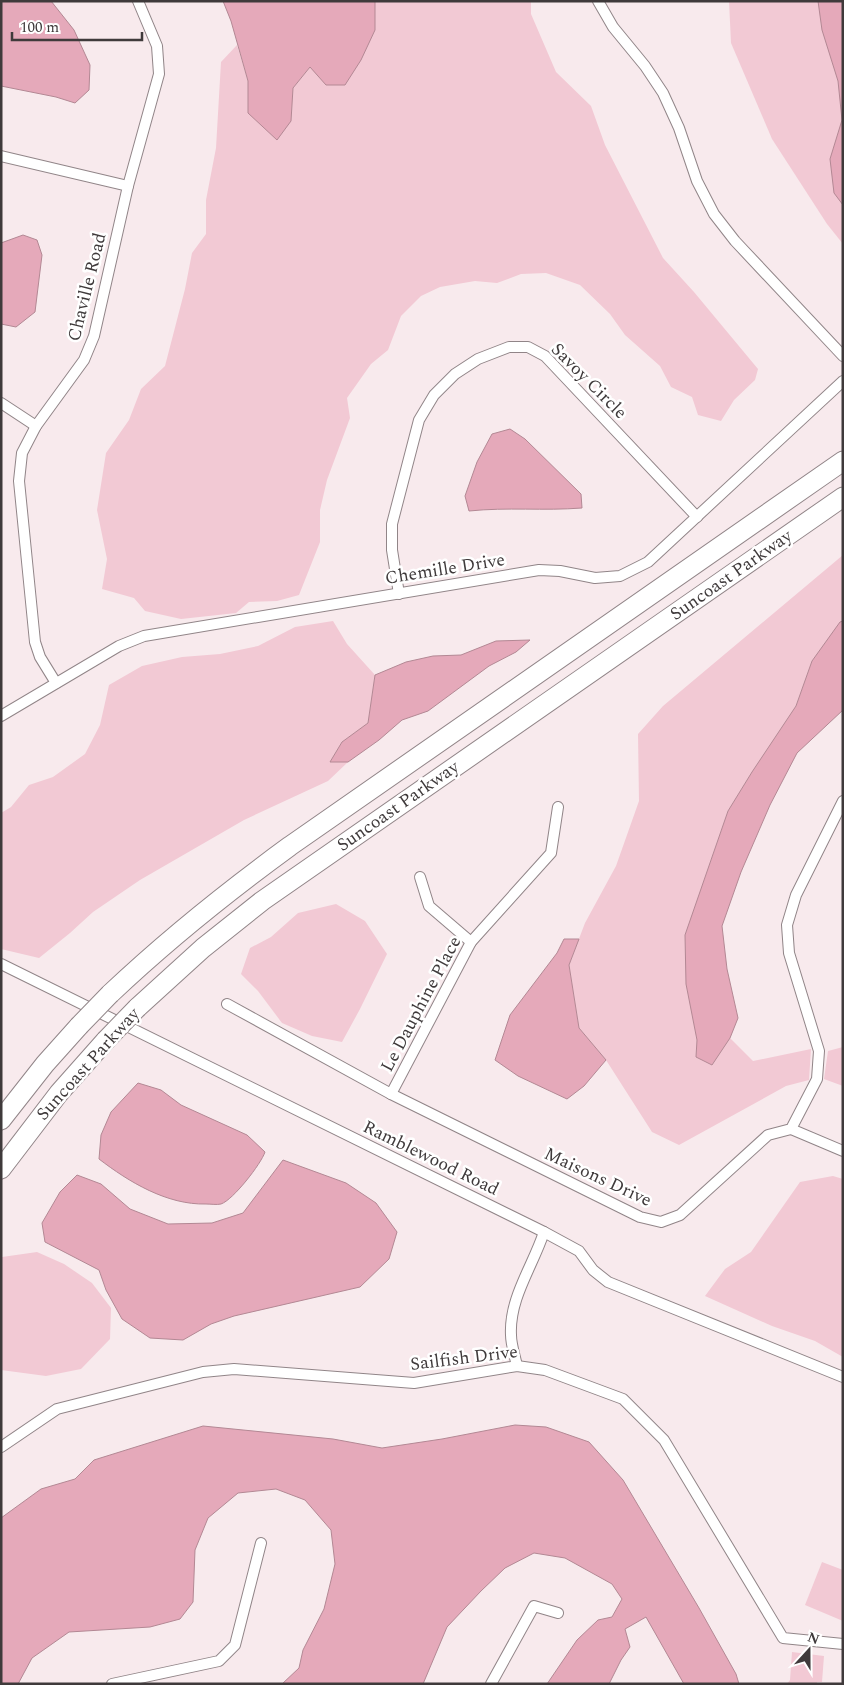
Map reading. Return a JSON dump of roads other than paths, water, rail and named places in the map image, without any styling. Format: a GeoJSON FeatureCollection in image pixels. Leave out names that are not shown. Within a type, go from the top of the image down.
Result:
{"type":"FeatureCollection","features":[{"type":"Feature","properties":{"kind":"highway","name":"Suncoast Parkway"},"geometry":{"type":"LineString","coordinates":[[1,1120],[45,1064],[110,994],[180,929],[229,890],[843,461]]}},
{"type":"Feature","properties":{"kind":"highway","name":"Suncoast Parkway"},"geometry":{"type":"LineString","coordinates":[[1,1169],[58,1093],[106,1040],[137,1008],[203,948],[262,901],[843,497]]}},
{"type":"Feature","properties":{"kind":"street","name":"Chaville Road"},"geometry":{"type":"LineString","coordinates":[[56,683],[40,657],[35,642],[19,481],[22,453],[36,426],[84,360],[94,336],[128,186],[158,74],[157,46],[138,1]]}},
{"type":"Feature","properties":{"kind":"street"},"geometry":{"type":"LineString","coordinates":[[598,1],[613,27],[646,66],[663,93],[679,128],[697,181],[714,214],[735,241],[843,356]]}},
{"type":"Feature","properties":{"kind":"street"},"geometry":{"type":"LineString","coordinates":[[1,156],[128,186]]}},
{"type":"Feature","properties":{"kind":"street","name":"Savoy Circle"},"geometry":{"type":"LineString","coordinates":[[398,594],[392,550],[392,524],[419,420],[434,395],[455,374],[478,359],[509,347],[528,347],[545,356],[697,517]]}},
{"type":"Feature","properties":{"kind":"street","name":"Chemille Drive"},"geometry":{"type":"LineString","coordinates":[[1,716],[119,646],[144,636],[539,570],[560,571],[595,578],[620,576],[648,562],[843,381]]}},
{"type":"Feature","properties":{"kind":"street"},"geometry":{"type":"LineString","coordinates":[[1,402],[36,426]]}},
{"type":"Feature","properties":{"kind":"street"},"geometry":{"type":"LineString","coordinates":[[843,801],[796,895],[788,925],[789,952],[819,1051],[817,1079],[791,1129],[843,1151]]}},
{"type":"Feature","properties":{"kind":"street","name":"Le Dauphine Place"},"geometry":{"type":"LineString","coordinates":[[391,1094],[471,942],[551,853],[558,807]]}},
{"type":"Feature","properties":{"kind":"street"},"geometry":{"type":"LineString","coordinates":[[420,878],[429,906],[471,942]]}},
{"type":"Feature","properties":{"kind":"street","name":"Ramblewood Road"},"geometry":{"type":"LineString","coordinates":[[1,964],[544,1232],[579,1251],[593,1270],[608,1282],[843,1377]]}},
{"type":"Feature","properties":{"kind":"street","name":"Maisons Drive"},"geometry":{"type":"LineString","coordinates":[[227,1004],[391,1094],[640,1217],[661,1222],[680,1215],[768,1135],[791,1129]]}},
{"type":"Feature","properties":{"kind":"street"},"geometry":{"type":"LineString","coordinates":[[517,1366],[510,1336],[512,1316],[517,1296],[537,1253],[544,1232]]}},
{"type":"Feature","properties":{"kind":"street","name":"Sailfish Drive"},"geometry":{"type":"LineString","coordinates":[[1,1447],[57,1409],[204,1372],[234,1369],[414,1383],[517,1366],[545,1370],[624,1399],[664,1440],[783,1638],[843,1644]]}},
{"type":"Feature","properties":{"kind":"street"},"geometry":{"type":"LineString","coordinates":[[112,1684],[219,1661],[235,1645],[261,1543]]}},
{"type":"Feature","properties":{"kind":"street"},"geometry":{"type":"LineString","coordinates":[[491,1684],[534,1606],[558,1613]]}}]}
